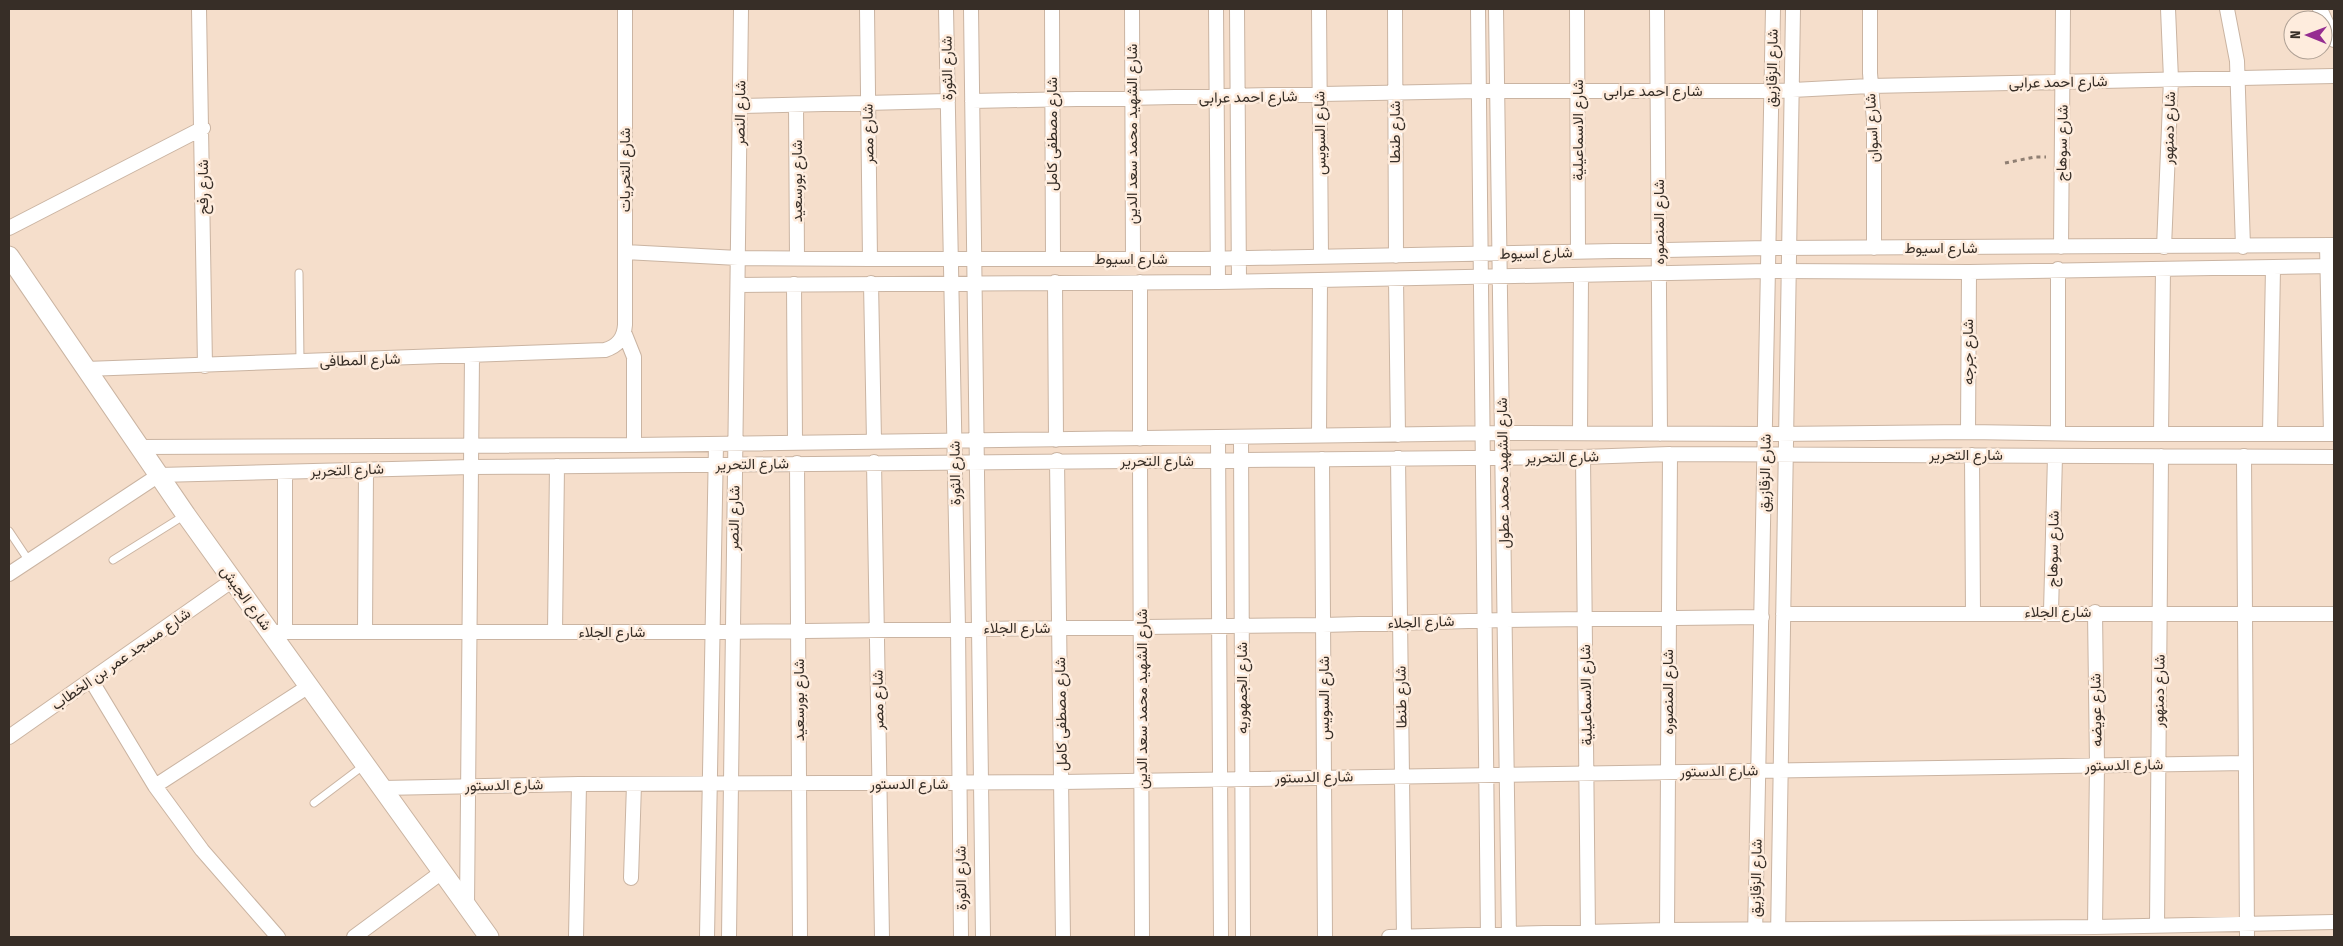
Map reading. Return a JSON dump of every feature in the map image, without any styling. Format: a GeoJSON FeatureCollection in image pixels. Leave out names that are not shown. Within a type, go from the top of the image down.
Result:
{"type":"FeatureCollection","features":[{"type":"Feature","properties":{"kind":"main road","name":"شارع الجيش"},"geometry":{"type":"LineString","coordinates":[[9,256],[186,514],[233,580],[278,632],[309,686],[489,937]]}},
{"type":"Feature","properties":{"kind":"street","name":"شارع رفح"},"geometry":{"type":"LineString","coordinates":[[199,9],[203,128],[205,366]]}},
{"type":"Feature","properties":{"kind":"street","name":"شارع التحريات"},"geometry":{"type":"LineString","coordinates":[[624,332],[625,9]]}},
{"type":"Feature","properties":{"kind":"street","name":"شارع النصر"},"geometry":{"type":"LineString","coordinates":[[729,937],[741,9]]}},
{"type":"Feature","properties":{"kind":"street","name":"شارع مصر"},"geometry":{"type":"LineString","coordinates":[[867,9],[870,259]]}},
{"type":"Feature","properties":{"kind":"street","name":"شارع الثورة"},"geometry":{"type":"LineString","coordinates":[[946,9],[955,440],[961,937]]}},
{"type":"Feature","properties":{"kind":"street","name":"شارع الثورة"},"geometry":{"type":"LineString","coordinates":[[971,9],[983,937]]}},
{"type":"Feature","properties":{"kind":"street","name":"شارع مصطفى كامل"},"geometry":{"type":"LineString","coordinates":[[1052,9],[1053,259]]}},
{"type":"Feature","properties":{"kind":"street","name":"شارع الشهيد محمد سعد الدين"},"geometry":{"type":"LineString","coordinates":[[1132,9],[1132,259]]}},
{"type":"Feature","properties":{"kind":"street"},"geometry":{"type":"LineString","coordinates":[[1216,9],[1218,282]]}},
{"type":"Feature","properties":{"kind":"street"},"geometry":{"type":"LineString","coordinates":[[1237,9],[1239,282]]}},
{"type":"Feature","properties":{"kind":"street","name":"شارع السويس"},"geometry":{"type":"LineString","coordinates":[[1319,9],[1321,257]]}},
{"type":"Feature","properties":{"kind":"street","name":"شارع طنطا"},"geometry":{"type":"LineString","coordinates":[[1395,9],[1396,256]]}},
{"type":"Feature","properties":{"kind":"street","name":"شارع الشهيد محمد عطول"},"geometry":{"type":"LineString","coordinates":[[1478,9],[1488,936]]}},
{"type":"Feature","properties":{"kind":"street","name":"شارع الشهيد محمد عطول"},"geometry":{"type":"LineString","coordinates":[[1496,9],[1509,936]]}},
{"type":"Feature","properties":{"kind":"street","name":"شارع الاسماعيلية"},"geometry":{"type":"LineString","coordinates":[[1578,9],[1578,252]]}},
{"type":"Feature","properties":{"kind":"street","name":"شارع المنصوره"},"geometry":{"type":"LineString","coordinates":[[1658,9],[1660,434]]}},
{"type":"Feature","properties":{"kind":"street","name":"شارع الزقازيق"},"geometry":{"type":"LineString","coordinates":[[1755,934],[1766,454],[1773,9]]}},
{"type":"Feature","properties":{"kind":"street","name":"شارع الزقازيق"},"geometry":{"type":"LineString","coordinates":[[1778,934],[1793,9]]}},
{"type":"Feature","properties":{"kind":"street","name":"شارع اسوان"},"geometry":{"type":"LineString","coordinates":[[1870,9],[1870,86],[1874,121],[1874,248]]}},
{"type":"Feature","properties":{"kind":"street","name":"شارع سوهاج"},"geometry":{"type":"LineString","coordinates":[[2061,247],[2063,9]]}},
{"type":"Feature","properties":{"kind":"street","name":"شارع دمنهور"},"geometry":{"type":"LineString","coordinates":[[2168,9],[2171,79],[2168,269]]}},
{"type":"Feature","properties":{"kind":"street"},"geometry":{"type":"LineString","coordinates":[[2227,9],[2238,78],[2243,247]]}},
{"type":"Feature","properties":{"kind":"street"},"geometry":{"type":"LineString","coordinates":[[2320,9],[2334,40]]}},
{"type":"Feature","properties":{"kind":"street","name":"شارع احمد عرابى"},"geometry":{"type":"LineString","coordinates":[[972,100],[1132,99],[1478,91],[1771,91],[1870,86],[2334,76]]}},
{"type":"Feature","properties":{"kind":"street"},"geometry":{"type":"LineString","coordinates":[[740,106],[948,101]]}},
{"type":"Feature","properties":{"kind":"street","name":"شارع بورسعيد"},"geometry":{"type":"LineString","coordinates":[[796,104],[797,258]]}},
{"type":"Feature","properties":{"kind":"street"},"geometry":{"type":"LineString","coordinates":[[9,228],[203,128]]}},
{"type":"Feature","properties":{"kind":"street"},"geometry":{"type":"LineString","coordinates":[[2331,245],[2333,434]]}},
{"type":"Feature","properties":{"kind":"street","name":"شارع اسيوط"},"geometry":{"type":"LineString","coordinates":[[625,252],[738,258],[1218,259],[1768,248],[2243,247],[2331,245]]}},
{"type":"Feature","properties":{"kind":"street","name":"شارع اسيوط"},"geometry":{"type":"LineString","coordinates":[[738,285],[952,282],[1239,282],[1768,271],[1968,272],[2058,269],[2331,266]]}},
{"type":"Feature","properties":{"kind":"street"},"geometry":{"type":"LineString","coordinates":[[2270,434],[2273,268]]}},
{"type":"Feature","properties":{"kind":"street"},"geometry":{"type":"LineString","coordinates":[[2058,269],[2058,433]]}},
{"type":"Feature","properties":{"kind":"street"},"geometry":{"type":"LineString","coordinates":[[2162,434],[2168,269]]}},
{"type":"Feature","properties":{"kind":"street","name":"شارع جرجه"},"geometry":{"type":"LineString","coordinates":[[1968,272],[1968,432]]}},
{"type":"Feature","properties":{"kind":"street"},"geometry":{"type":"LineString","coordinates":[[1580,433],[1581,275]]}},
{"type":"Feature","properties":{"kind":"street"},"geometry":{"type":"LineString","coordinates":[[1396,279],[1398,435]]}},
{"type":"Feature","properties":{"kind":"street"},"geometry":{"type":"LineString","coordinates":[[1319,436],[1320,280]]}},
{"type":"Feature","properties":{"kind":"street"},"geometry":{"type":"LineString","coordinates":[[1055,282],[1056,440]]}},
{"type":"Feature","properties":{"kind":"street"},"geometry":{"type":"LineString","coordinates":[[1140,282],[1140,439]]}},
{"type":"Feature","properties":{"kind":"street"},"geometry":{"type":"LineString","coordinates":[[871,283],[874,442]]}},
{"type":"Feature","properties":{"kind":"street"},"geometry":{"type":"LineString","coordinates":[[794,284],[795,442]]}},
{"type":"Feature","properties":{"kind":"street"},"geometry":{"type":"LineString","coordinates":[[624,332],[634,357],[634,445]]}},
{"type":"Feature","properties":{"kind":"street","name":"شارع المطافى"},"geometry":{"type":"LineString","coordinates":[[86,369],[605,350],[617,344],[624,332]]}},
{"type":"Feature","properties":{"kind":"street"},"geometry":{"type":"LineString","coordinates":[[467,907],[472,356]]}},
{"type":"Feature","properties":{"kind":"street","name":"شارع التحرير"},"geometry":{"type":"LineString","coordinates":[[140,447],[471,447],[1240,438],[1482,433],[1786,434],[1968,432],[2333,434]]}},
{"type":"Feature","properties":{"kind":"street"},"geometry":{"type":"LineString","coordinates":[[2182,434],[2182,456]]}},
{"type":"Feature","properties":{"kind":"street","name":"شارع الجمهوريه"},"geometry":{"type":"LineString","coordinates":[[1218,438],[1221,937]]}},
{"type":"Feature","properties":{"kind":"street","name":"شارع الجمهوريه"},"geometry":{"type":"LineString","coordinates":[[1240,438],[1243,937]]}},
{"type":"Feature","properties":{"kind":"street","name":"شارع النصر"},"geometry":{"type":"LineString","coordinates":[[707,937],[716,444]]}},
{"type":"Feature","properties":{"kind":"street","name":"شارع المنصوره"},"geometry":{"type":"LineString","coordinates":[[1667,930],[1670,454]]}},
{"type":"Feature","properties":{"kind":"street","name":"شارع التحرير"},"geometry":{"type":"LineString","coordinates":[[159,475],[471,467],[1058,460],[1583,457],[1670,454],[2334,457]]}},
{"type":"Feature","properties":{"kind":"street"},"geometry":{"type":"LineString","coordinates":[[1972,455],[1973,613]]}},
{"type":"Feature","properties":{"kind":"street","name":"شارع سوهاج"},"geometry":{"type":"LineString","coordinates":[[2051,612],[2055,456]]}},
{"type":"Feature","properties":{"kind":"street","name":"شارع دمنهور"},"geometry":{"type":"LineString","coordinates":[[2157,926],[2161,456]]}},
{"type":"Feature","properties":{"kind":"street"},"geometry":{"type":"LineString","coordinates":[[2244,456],[2247,931]]}},
{"type":"Feature","properties":{"kind":"street","name":"شارع الاسماعيلية"},"geometry":{"type":"LineString","coordinates":[[1583,457],[1588,933]]}},
{"type":"Feature","properties":{"kind":"street","name":"شارع طنطا"},"geometry":{"type":"LineString","coordinates":[[1398,458],[1404,937]]}},
{"type":"Feature","properties":{"kind":"street","name":"شارع السويس"},"geometry":{"type":"LineString","coordinates":[[1322,459],[1325,937]]}},
{"type":"Feature","properties":{"kind":"street","name":"شارع مصطفى كامل"},"geometry":{"type":"LineString","coordinates":[[1058,460],[1063,937]]}},
{"type":"Feature","properties":{"kind":"street","name":"شارع الشهيد محمد سعد الدين"},"geometry":{"type":"LineString","coordinates":[[1140,461],[1142,937]]}},
{"type":"Feature","properties":{"kind":"street","name":"شارع مصر"},"geometry":{"type":"LineString","coordinates":[[874,462],[882,937]]}},
{"type":"Feature","properties":{"kind":"street","name":"شارع بورسعيد"},"geometry":{"type":"LineString","coordinates":[[797,464],[800,937]]}},
{"type":"Feature","properties":{"kind":"street"},"geometry":{"type":"LineString","coordinates":[[556,632],[557,466]]}},
{"type":"Feature","properties":{"kind":"street"},"geometry":{"type":"LineString","coordinates":[[365,632],[366,470]]}},
{"type":"Feature","properties":{"kind":"street"},"geometry":{"type":"LineString","coordinates":[[278,632],[285,472]]}},
{"type":"Feature","properties":{"kind":"street"},"geometry":{"type":"LineString","coordinates":[[9,574],[159,475]]}},
{"type":"Feature","properties":{"kind":"street","name":"شارع مسجد عمر بن الخطاب"},"geometry":{"type":"LineString","coordinates":[[9,737],[233,580]]}},
{"type":"Feature","properties":{"kind":"street","name":"شارع الجلاء"},"geometry":{"type":"LineString","coordinates":[[1783,614],[2051,612],[2334,614]]}},
{"type":"Feature","properties":{"kind":"street","name":"شارع عويضه"},"geometry":{"type":"LineString","coordinates":[[2095,612],[2097,766],[2095,927]]}},
{"type":"Feature","properties":{"kind":"street","name":"شارع الجلاء"},"geometry":{"type":"LineString","coordinates":[[278,632],[732,632],[958,628],[1323,626],[1484,620],[1762,617]]}},
{"type":"Feature","properties":{"kind":"street"},"geometry":{"type":"LineString","coordinates":[[92,680],[155,786],[202,850],[278,937]]}},
{"type":"Feature","properties":{"kind":"street"},"geometry":{"type":"LineString","coordinates":[[155,786],[309,686]]}},
{"type":"Feature","properties":{"kind":"street","name":"شارع الدستور"},"geometry":{"type":"LineString","coordinates":[[382,788],[709,783],[960,784],[1402,775],[2246,763]]}},
{"type":"Feature","properties":{"kind":"street"},"geometry":{"type":"LineString","coordinates":[[576,937],[579,784]]}},
{"type":"Feature","properties":{"kind":"street"},"geometry":{"type":"LineString","coordinates":[[632,878],[634,784]]}},
{"type":"Feature","properties":{"kind":"street"},"geometry":{"type":"LineString","coordinates":[[354,937],[442,872]]}},
{"type":"Feature","properties":{"kind":"street"},"geometry":{"type":"LineString","coordinates":[[1389,937],[1509,936],[1667,930],[1778,934],[2157,926],[2247,931],[2334,922]]}},
{"type":"Feature","properties":{"kind":"lane"},"geometry":{"type":"LineString","coordinates":[[299,273],[300,362]]}},
{"type":"Feature","properties":{"kind":"lane"},"geometry":{"type":"LineString","coordinates":[[113,560],[186,514]]}},
{"type":"Feature","properties":{"kind":"lane"},"geometry":{"type":"LineString","coordinates":[[9,531],[29,561]]}},
{"type":"Feature","properties":{"kind":"lane"},"geometry":{"type":"LineString","coordinates":[[314,803],[365,764]]}},
{"type":"Feature","properties":{"kind":"path"},"geometry":{"type":"LineString","coordinates":[[2005,163],[2035,156],[2062,157]]}}]}
